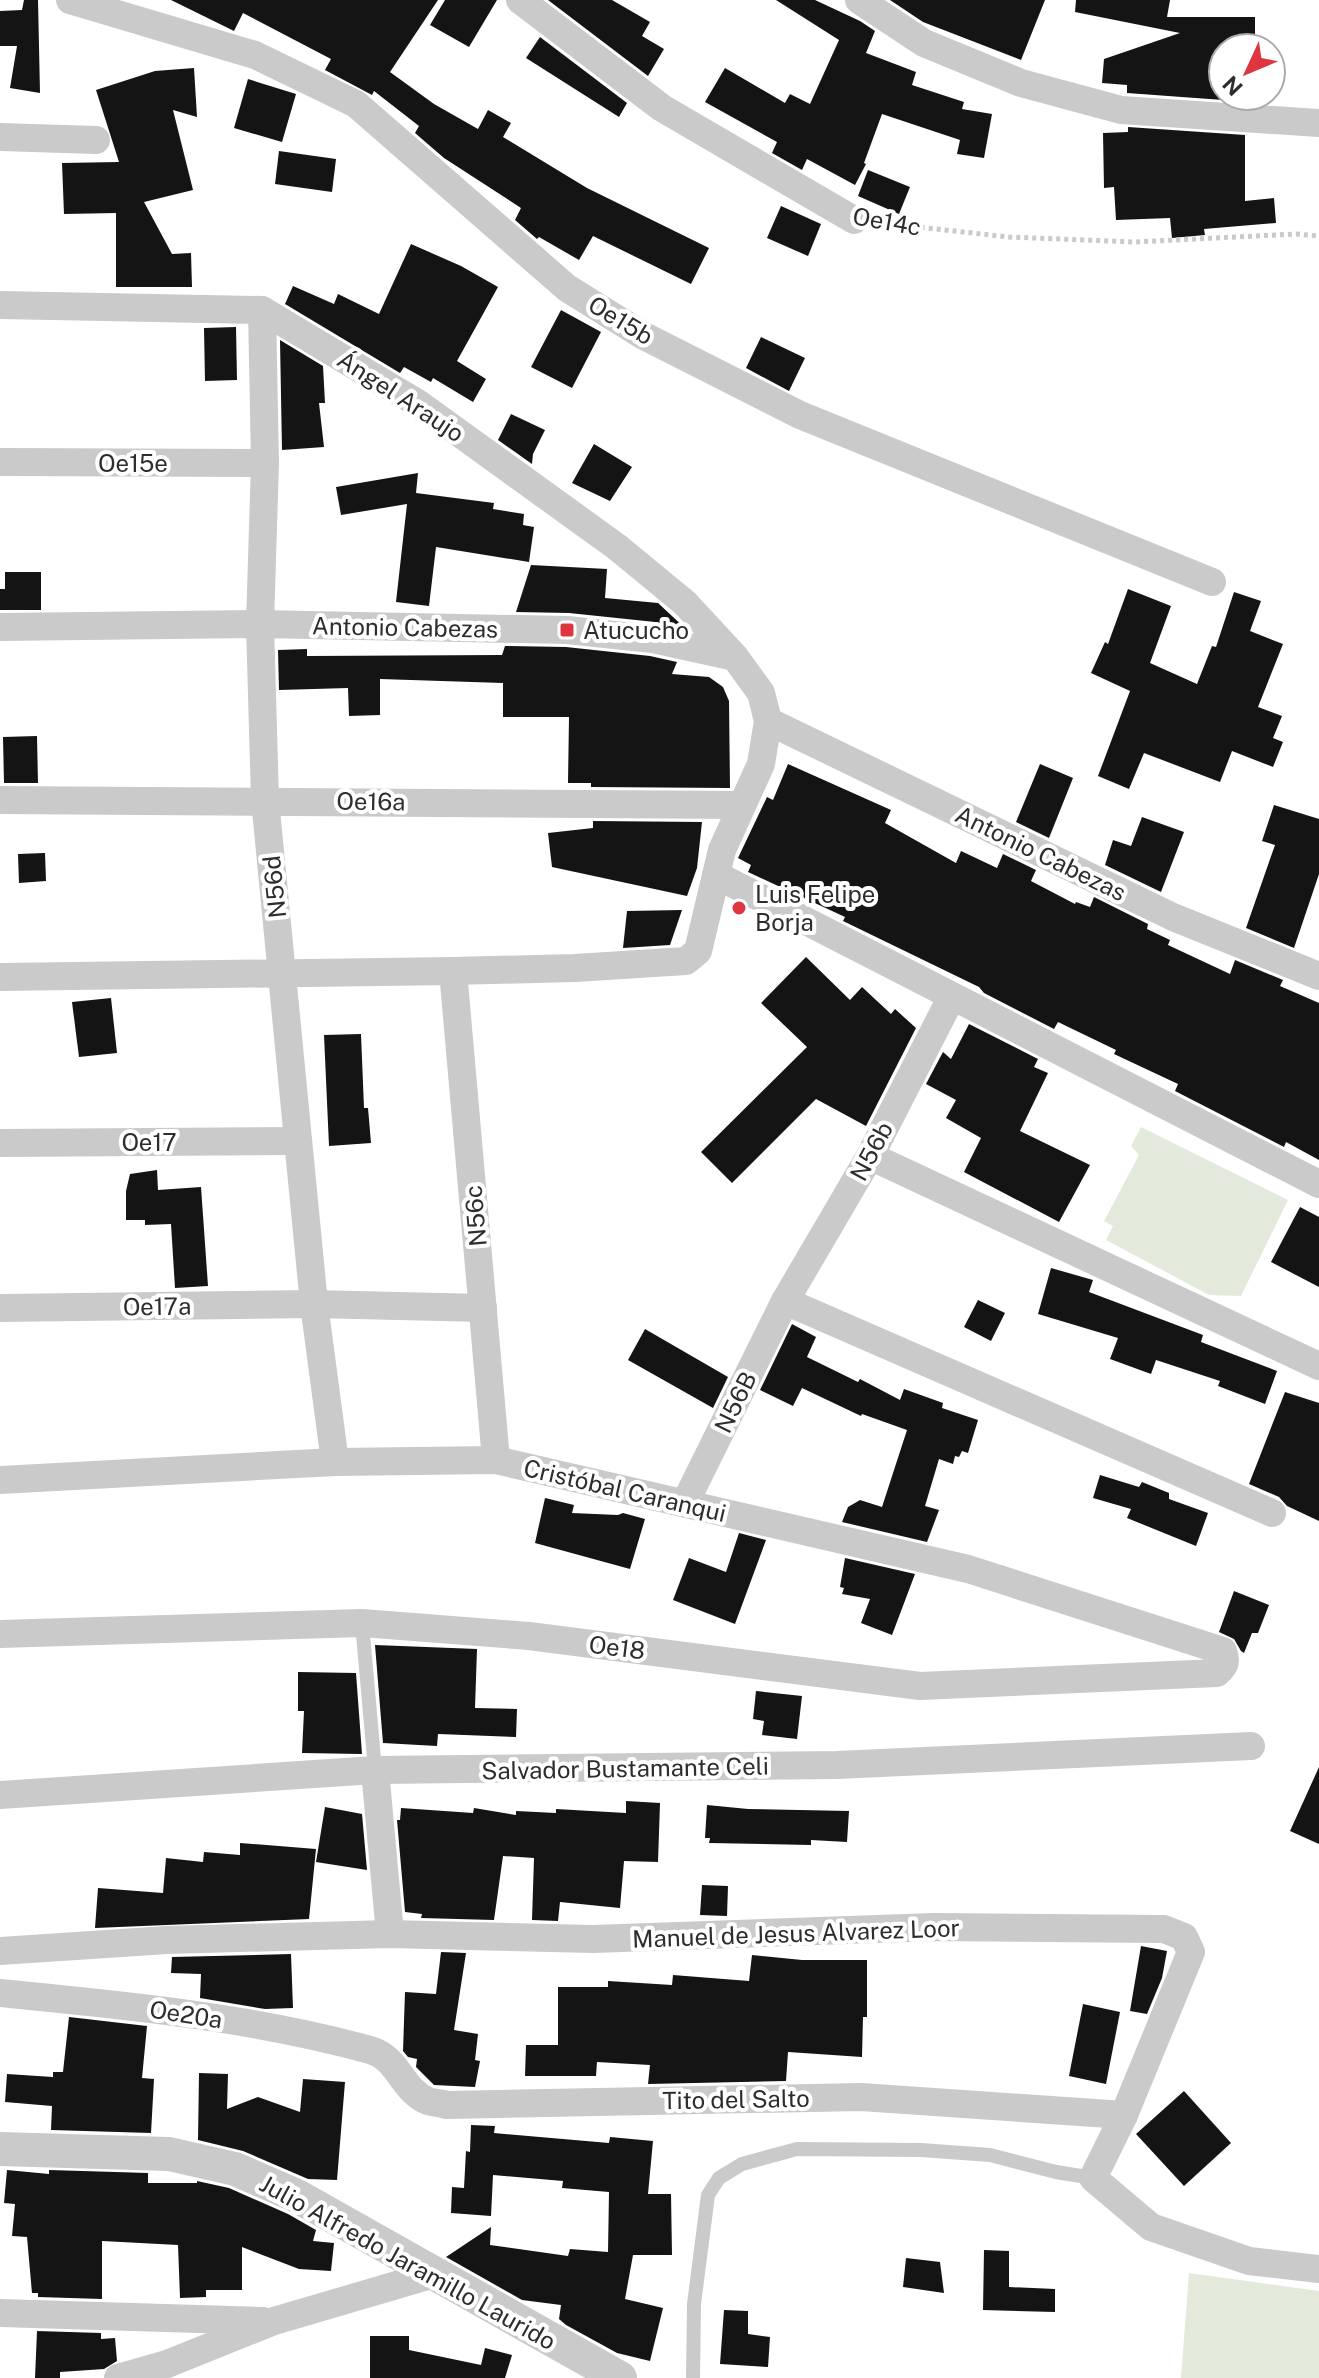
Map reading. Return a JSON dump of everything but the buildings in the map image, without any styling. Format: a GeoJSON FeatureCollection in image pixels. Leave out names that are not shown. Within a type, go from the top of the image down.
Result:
{"type":"FeatureCollection","features":[{"type":"Feature","properties":{"kind":"street","name":"Oe15b"},"geometry":{"type":"LineString","coordinates":[[70,0],[255,55],[356,104],[567,288],[644,336],[800,415],[1212,582]]}},
{"type":"Feature","properties":{"kind":"street","name":"Oe14c"},"geometry":{"type":"LineString","coordinates":[[520,0],[662,108],[854,220]]}},
{"type":"Feature","properties":{"kind":"street"},"geometry":{"type":"LineString","coordinates":[[859,0],[924,43],[1021,83],[1121,110],[1319,123]]}},
{"type":"Feature","properties":{"kind":"street"},"geometry":{"type":"LineString","coordinates":[[0,137],[96,140]]}},
{"type":"Feature","properties":{"kind":"street","name":"Ángel Araujo"},"geometry":{"type":"LineString","coordinates":[[0,305],[262,310],[419,404],[617,547],[685,603],[735,657]]}},
{"type":"Feature","properties":{"kind":"street","name":"N56d"},"geometry":{"type":"LineString","coordinates":[[262,310],[265,463],[260,624],[265,800],[314,1304],[335,1462]]}},
{"type":"Feature","properties":{"kind":"street","name":"Oe15e"},"geometry":{"type":"LineString","coordinates":[[0,462],[265,463]]}},
{"type":"Feature","properties":{"kind":"street","name":"Antonio Cabezas"},"geometry":{"type":"LineString","coordinates":[[0,627],[260,624],[567,630],[653,639],[735,657]]}},
{"type":"Feature","properties":{"kind":"street"},"geometry":{"type":"LineString","coordinates":[[0,977],[453,971],[686,961],[698,951],[722,850],[761,764],[768,721],[761,693],[735,657]]}},
{"type":"Feature","properties":{"kind":"street","name":"Antonio Cabezas"},"geometry":{"type":"LineString","coordinates":[[768,721],[1173,917],[1319,976]]}},
{"type":"Feature","properties":{"kind":"street","name":"Oe16a"},"geometry":{"type":"LineString","coordinates":[[0,800],[741,805]]}},
{"type":"Feature","properties":{"kind":"street"},"geometry":{"type":"LineString","coordinates":[[716,875],[1319,1184]]}},
{"type":"Feature","properties":{"kind":"street","name":"N56c"},"geometry":{"type":"LineString","coordinates":[[453,971],[496,1460]]}},
{"type":"Feature","properties":{"kind":"street","name":"N56b"},"geometry":{"type":"LineString","coordinates":[[785,1301],[870,1156],[951,998]]}},
{"type":"Feature","properties":{"kind":"street","name":"Oe17"},"geometry":{"type":"LineString","coordinates":[[0,1143],[297,1141]]}},
{"type":"Feature","properties":{"kind":"street"},"geometry":{"type":"LineString","coordinates":[[870,1156],[1319,1366]]}},
{"type":"Feature","properties":{"kind":"street"},"geometry":{"type":"LineString","coordinates":[[785,1301],[1272,1513]]}},
{"type":"Feature","properties":{"kind":"street","name":"N56B"},"geometry":{"type":"LineString","coordinates":[[685,1503],[785,1301]]}},
{"type":"Feature","properties":{"kind":"street","name":"Oe17a"},"geometry":{"type":"LineString","coordinates":[[0,1308],[314,1304],[483,1308]]}},
{"type":"Feature","properties":{"kind":"street","name":"Cristóbal Caranqui"},"geometry":{"type":"LineString","coordinates":[[0,1480],[335,1462],[496,1460],[968,1569],[1223,1651],[1226,1660]]}},
{"type":"Feature","properties":{"kind":"street","name":"Oe18"},"geometry":{"type":"LineString","coordinates":[[0,1634],[362,1623],[529,1636],[920,1686],[1217,1673],[1226,1660]]}},
{"type":"Feature","properties":{"kind":"street","name":"Salvador Bustamante Celi"},"geometry":{"type":"LineString","coordinates":[[0,1795],[375,1770],[837,1765],[1251,1746]]}},
{"type":"Feature","properties":{"kind":"street"},"geometry":{"type":"LineString","coordinates":[[375,1770],[390,1934]]}},
{"type":"Feature","properties":{"kind":"street","name":"Manuel de Jesus Alvarez Loor"},"geometry":{"type":"LineString","coordinates":[[0,1951],[167,1940],[390,1934],[593,1939],[934,1927],[1164,1929],[1184,1937],[1191,1952],[1124,2115]]}},
{"type":"Feature","properties":{"kind":"street","name":"Oe20a"},"geometry":{"type":"LineString","coordinates":[[0,1993],[140,2007],[293,2033],[370,2050]]}},
{"type":"Feature","properties":{"kind":"street","name":"Tito del Salto"},"geometry":{"type":"LineString","coordinates":[[370,2050],[394,2064],[415,2093],[428,2101],[446,2105],[861,2097],[1124,2115]]}},
{"type":"Feature","properties":{"kind":"street"},"geometry":{"type":"LineString","coordinates":[[1124,2115],[1093,2178],[1151,2227],[1249,2261],[1319,2269]]}},
{"type":"Feature","properties":{"kind":"street","name":"Julio Alfredo Jaramillo Laurido"},"geometry":{"type":"LineString","coordinates":[[0,2149],[169,2154],[235,2169],[297,2196],[620,2378]]}},
{"type":"Feature","properties":{"kind":"street"},"geometry":{"type":"LineString","coordinates":[[118,2378],[167,2364],[274,2321],[434,2274]]}},
{"type":"Feature","properties":{"kind":"street"},"geometry":{"type":"LineString","coordinates":[[0,2313],[274,2321]]}},
{"type":"Feature","properties":{"kind":"lane"},"geometry":{"type":"LineString","coordinates":[[362,1623],[375,1770]]}},
{"type":"Feature","properties":{"kind":"lane"},"geometry":{"type":"LineString","coordinates":[[693,2378],[694,2304],[708,2195],[719,2178],[742,2164],[797,2149],[921,2150],[990,2155],[1093,2178]]}},
{"type":"Feature","properties":{"kind":"path","name":"Oe14c"},"geometry":{"type":"LineString","coordinates":[[854,220],[1009,237],[1135,242],[1296,234],[1319,236]]}},
{"type":"Feature","properties":{"kind":"green space"},"geometry":{"type":"Polygon","coordinates":[[[1141,1127],[1288,1200],[1241,1296],[1209,1295],[1106,1240],[1113,1226],[1104,1221],[1139,1155],[1131,1146],[1141,1127]]]}},
{"type":"Feature","properties":{"kind":"green space"},"geometry":{"type":"Polygon","coordinates":[[[1189,2273],[1319,2291],[1319,2378],[1181,2378],[1189,2273]]]}},
{"type":"Feature","properties":{"kind":"place","name":"Atucucho"},"geometry":{"type":"Point","coordinates":[567,630]}},
{"type":"Feature","properties":{"kind":"place","name":"Luis Felipe Borja"},"geometry":{"type":"Point","coordinates":[739,908]}}]}
